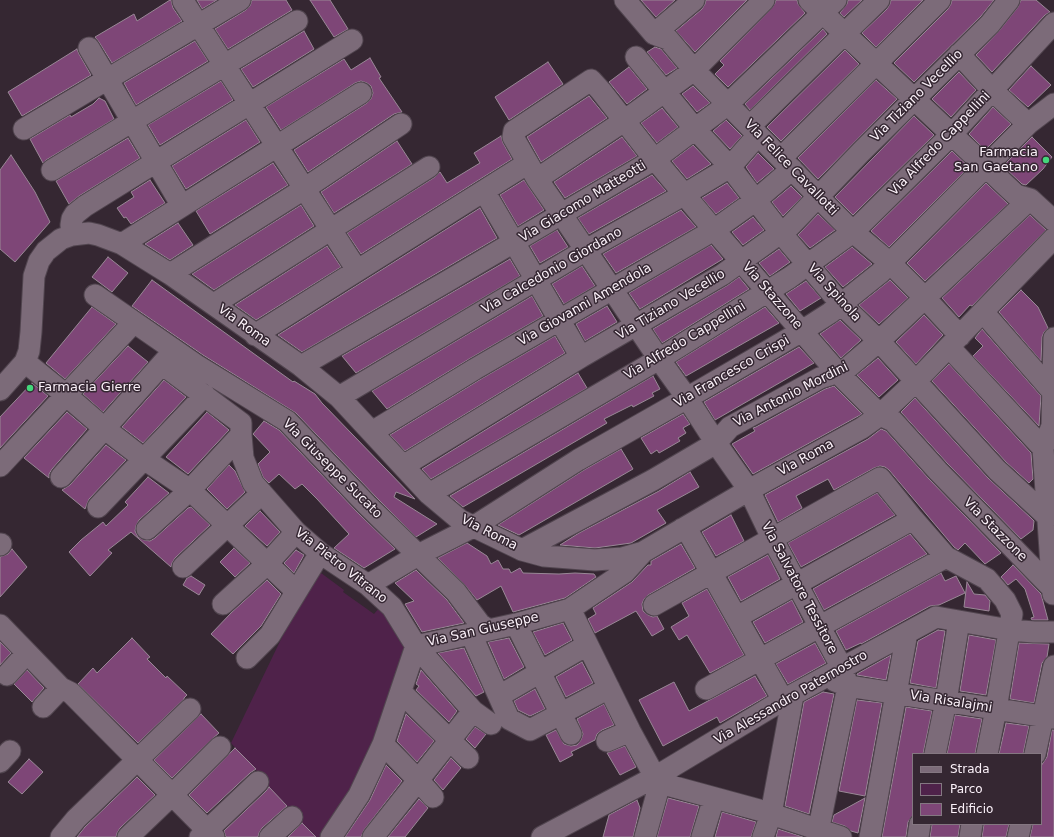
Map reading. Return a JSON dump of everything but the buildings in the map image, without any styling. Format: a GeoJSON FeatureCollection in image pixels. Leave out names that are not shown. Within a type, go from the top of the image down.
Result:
{"type":"FeatureCollection","features":[{"type":"Feature","properties":{"kind":"street"},"geometry":{"type":"LineString","coordinates":[[24,129],[240,0]]}},
{"type":"Feature","properties":{"kind":"street","name":"Via Felice Cavallotti"},"geometry":{"type":"LineString","coordinates":[[625,0],[654,34],[668,39],[694,70],[853,232],[890,263],[924,297],[954,341],[1043,448]]}},
{"type":"Feature","properties":{"kind":"street"},"geometry":{"type":"LineString","coordinates":[[654,34],[694,0]]}},
{"type":"Feature","properties":{"kind":"street"},"geometry":{"type":"LineString","coordinates":[[256,335],[484,191],[624,121],[694,70],[764,0]]}},
{"type":"Feature","properties":{"kind":"street","name":"Via Calcedonio Giordano"},"geometry":{"type":"LineString","coordinates":[[339,397],[586,250],[730,167],[754,131],[879,0]]}},
{"type":"Feature","properties":{"kind":"street","name":"Via Giovanni Amendola"},"geometry":{"type":"LineString","coordinates":[[372,432],[475,369],[714,230],[756,200],[876,63],[940,0]]}},
{"type":"Feature","properties":{"kind":"street","name":"Via Tiziano Vecellio"},"geometry":{"type":"LineString","coordinates":[[403,466],[581,357],[637,326],[722,275],[781,233],[790,226],[914,99],[990,24],[1009,0]]}},
{"type":"Feature","properties":{"kind":"street"},"geometry":{"type":"LineString","coordinates":[[182,1],[357,270]]}},
{"type":"Feature","properties":{"kind":"street"},"geometry":{"type":"LineString","coordinates":[[823,4],[845,34],[1016,195],[1030,199],[1054,221]]}},
{"type":"Feature","properties":{"kind":"street","name":"Via Giacomo Matteotti"},"geometry":{"type":"LineString","coordinates":[[301,366],[562,215],[655,159],[728,104],[823,4]]}},
{"type":"Feature","properties":{"kind":"street"},"geometry":{"type":"LineString","coordinates":[[52,170],[297,21]]}},
{"type":"Feature","properties":{"kind":"street","name":"Via Alfredo Cappellini"},"geometry":{"type":"LineString","coordinates":[[429,494],[659,359],[790,278],[853,232],[952,134],[1054,23]]}},
{"type":"Feature","properties":{"kind":"street"},"geometry":{"type":"LineString","coordinates":[[72,235],[71,225],[75,214],[80,210],[352,40]]}},
{"type":"Feature","properties":{"kind":"street"},"geometry":{"type":"LineString","coordinates":[[89,48],[182,206]]}},
{"type":"Feature","properties":{"kind":"street"},"geometry":{"type":"LineString","coordinates":[[959,54],[992,90],[1028,124]]}},
{"type":"Feature","properties":{"kind":"street","name":"Via Spinola"},"geometry":{"type":"LineString","coordinates":[[636,57],[695,129],[730,167],[781,233],[809,264],[841,304],[879,341],[997,470],[1048,516]]}},
{"type":"Feature","properties":{"kind":"street","name":"Via Stazzone"},"geometry":{"type":"LineString","coordinates":[[530,167],[513,137],[514,131],[591,80],[714,230],[838,373],[880,415],[893,421],[1053,594]]}},
{"type":"Feature","properties":{"kind":"street"},"geometry":{"type":"LineString","coordinates":[[122,244],[361,93]]}},
{"type":"Feature","properties":{"kind":"street","name":"Via Francesco Crispi"},"geometry":{"type":"LineString","coordinates":[[368,585],[418,555],[472,527],[578,460],[802,331],[830,313],[880,273],[1028,124],[1054,104]]}},
{"type":"Feature","properties":{"kind":"street"},"geometry":{"type":"LineString","coordinates":[[170,274],[304,189],[401,124]]}},
{"type":"Feature","properties":{"kind":"street"},"geometry":{"type":"LineString","coordinates":[[214,304],[429,167]]}},
{"type":"Feature","properties":{"kind":"street","name":"Via Salvatore Tessitore"},"geometry":{"type":"LineString","coordinates":[[530,167],[749,490],[772,538],[820,627],[838,677]]}},
{"type":"Feature","properties":{"kind":"street"},"geometry":{"type":"LineString","coordinates":[[484,191],[581,357]]}},
{"type":"Feature","properties":{"kind":"street","name":"Via Antonio Mordini"},"geometry":{"type":"LineString","coordinates":[[522,550],[653,480],[716,443],[730,427],[820,378],[845,370],[879,341],[924,297],[1030,199]]}},
{"type":"Feature","properties":{"kind":"street","name":"Via Roma"},"geometry":{"type":"LineString","coordinates":[[0,390],[25,362],[29,351],[34,276],[39,261],[46,251],[61,239],[72,235],[89,233],[98,235],[122,244],[170,274],[301,366],[339,397],[429,494],[460,520],[522,550],[544,556],[594,560],[622,558],[643,552],[749,490],[862,428],[880,415],[915,382],[1054,238]]}},
{"type":"Feature","properties":{"kind":"street","name":"Via Giuseppe Sucato"},"geometry":{"type":"LineString","coordinates":[[95,295],[134,322],[168,357],[287,421],[367,504],[456,592],[480,624],[479,632]]}},
{"type":"Feature","properties":{"kind":"street"},"geometry":{"type":"LineString","coordinates":[[983,312],[1053,392]]}},
{"type":"Feature","properties":{"kind":"street"},"geometry":{"type":"LineString","coordinates":[[0,466],[134,322]]}},
{"type":"Feature","properties":{"kind":"street"},"geometry":{"type":"LineString","coordinates":[[1053,594],[1043,448],[1052,426],[1054,338]]}},
{"type":"Feature","properties":{"kind":"street"},"geometry":{"type":"LineString","coordinates":[[60,477],[168,357],[241,429],[190,490],[147,529]]}},
{"type":"Feature","properties":{"kind":"street"},"geometry":{"type":"LineString","coordinates":[[25,362],[104,428],[144,459],[190,490],[296,591]]}},
{"type":"Feature","properties":{"kind":"street"},"geometry":{"type":"LineString","coordinates":[[98,507],[205,395]]}},
{"type":"Feature","properties":{"kind":"street","name":"Via Pietro Vitrano"},"geometry":{"type":"LineString","coordinates":[[241,429],[243,458],[253,483],[296,532],[320,552],[368,585],[392,607],[416,646],[472,712],[490,724]]}},
{"type":"Feature","properties":{"kind":"street"},"geometry":{"type":"LineString","coordinates":[[654,604],[880,478],[946,557],[987,579],[1005,600],[1012,614],[987,753]]}},
{"type":"Feature","properties":{"kind":"street"},"geometry":{"type":"LineString","coordinates":[[183,566],[262,493]]}},
{"type":"Feature","properties":{"kind":"street"},"geometry":{"type":"LineString","coordinates":[[737,616],[913,519]]}},
{"type":"Feature","properties":{"kind":"street"},"geometry":{"type":"LineString","coordinates":[[682,529],[690,535],[737,616],[760,660],[788,698],[771,814],[764,837]]}},
{"type":"Feature","properties":{"kind":"street"},"geometry":{"type":"LineString","coordinates":[[223,604],[267,564],[296,532]]}},
{"type":"Feature","properties":{"kind":"street"},"geometry":{"type":"LineString","coordinates":[[247,658],[270,634],[320,552]]}},
{"type":"Feature","properties":{"kind":"street","name":"Via San Giuseppe"},"geometry":{"type":"LineString","coordinates":[[331,837],[359,796],[383,744],[416,646],[516,624],[570,608],[625,572],[643,552]]}},
{"type":"Feature","properties":{"kind":"street"},"geometry":{"type":"LineString","coordinates":[[706,690],[946,557]]}},
{"type":"Feature","properties":{"kind":"street"},"geometry":{"type":"LineString","coordinates":[[570,608],[630,731],[658,780],[771,814],[817,833],[841,837]]}},
{"type":"Feature","properties":{"kind":"street","name":"Via Alessandro Paternostro"},"geometry":{"type":"LineString","coordinates":[[542,837],[658,780],[788,698],[838,677],[907,633],[936,617],[1010,630],[1054,632]]}},
{"type":"Feature","properties":{"kind":"street"},"geometry":{"type":"LineString","coordinates":[[935,753],[946,701],[959,621]]}},
{"type":"Feature","properties":{"kind":"street"},"geometry":{"type":"LineString","coordinates":[[516,624],[571,734]]}},
{"type":"Feature","properties":{"kind":"street"},"geometry":{"type":"LineString","coordinates":[[0,625],[60,688],[71,694],[172,795],[207,835],[258,782]]}},
{"type":"Feature","properties":{"kind":"street"},"geometry":{"type":"LineString","coordinates":[[479,632],[499,696],[509,719],[530,730],[609,688]]}},
{"type":"Feature","properties":{"kind":"street"},"geometry":{"type":"LineString","coordinates":[[870,837],[907,633]]}},
{"type":"Feature","properties":{"kind":"street"},"geometry":{"type":"LineString","coordinates":[[499,696],[587,645]]}},
{"type":"Feature","properties":{"kind":"street"},"geometry":{"type":"LineString","coordinates":[[7,675],[26,653]]}},
{"type":"Feature","properties":{"kind":"street"},"geometry":{"type":"LineString","coordinates":[[1035,753],[1049,717],[1054,666]]}},
{"type":"Feature","properties":{"kind":"street"},"geometry":{"type":"LineString","coordinates":[[817,833],[838,677]]}},
{"type":"Feature","properties":{"kind":"street","name":"Via Risalajmi"},"geometry":{"type":"LineString","coordinates":[[838,677],[897,693],[1049,717]]}},
{"type":"Feature","properties":{"kind":"street"},"geometry":{"type":"LineString","coordinates":[[43,707],[60,688]]}},
{"type":"Feature","properties":{"kind":"street"},"geometry":{"type":"LineString","coordinates":[[401,692],[468,758]]}},
{"type":"Feature","properties":{"kind":"street"},"geometry":{"type":"LineString","coordinates":[[61,837],[76,819],[190,710]]}},
{"type":"Feature","properties":{"kind":"street"},"geometry":{"type":"LineString","coordinates":[[373,837],[472,712]]}},
{"type":"Feature","properties":{"kind":"street"},"geometry":{"type":"LineString","coordinates":[[607,742],[630,731]]}},
{"type":"Feature","properties":{"kind":"street"},"geometry":{"type":"LineString","coordinates":[[383,744],[433,797]]}},
{"type":"Feature","properties":{"kind":"street"},"geometry":{"type":"LineString","coordinates":[[128,837],[220,747]]}},
{"type":"Feature","properties":{"kind":"street"},"geometry":{"type":"LineString","coordinates":[[645,837],[658,780]]}},
{"type":"Feature","properties":{"kind":"street"},"geometry":{"type":"LineString","coordinates":[[702,837],[714,798]]}},
{"type":"Feature","properties":{"kind":"street"},"geometry":{"type":"LineString","coordinates":[[270,837],[292,817]]}},
{"type":"Feature","properties":{"kind":"street"},"geometry":{"type":"LineString","coordinates":[[918,837],[920,825]]}},
{"type":"Feature","properties":{"kind":"street"},"geometry":{"type":"LineString","coordinates":[[970,837],[972,825]]}},
{"type":"Feature","properties":{"kind":"street"},"geometry":{"type":"LineString","coordinates":[[1018,837],[1021,825]]}},
{"type":"Feature","properties":{"kind":"green space"},"geometry":{"type":"Polygon","coordinates":[[[321,573],[344,590],[343,592],[374,614],[380,607],[407,648],[356,784],[343,807],[320,837],[316,837],[300,822],[303,818],[293,808],[289,809],[265,783],[267,782],[231,743],[312,575],[321,573]]]}},
{"type":"Feature","properties":{"kind":"place","name":"Farmacia San Gaetano"},"geometry":{"type":"Point","coordinates":[1046,160]}},
{"type":"Feature","properties":{"kind":"place","name":"Farmacia Gierre"},"geometry":{"type":"Point","coordinates":[30,388]}}]}
